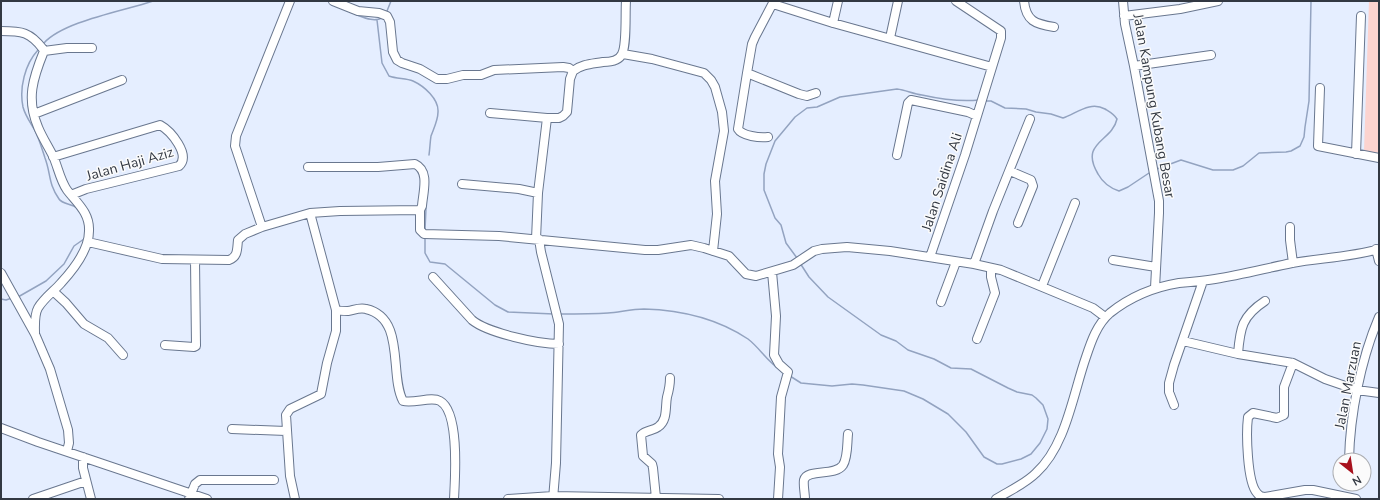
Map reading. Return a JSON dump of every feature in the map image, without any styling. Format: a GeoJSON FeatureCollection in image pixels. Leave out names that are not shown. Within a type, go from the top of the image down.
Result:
{"type":"FeatureCollection","features":[{"type":"Feature","properties":{"kind":"street"},"geometry":{"type":"LineString","coordinates":[[262,227],[237,152],[235,140],[252,92],[290,1]]}},
{"type":"Feature","properties":{"kind":"street"},"geometry":{"type":"LineString","coordinates":[[333,1],[358,11],[379,13],[387,16],[390,22],[393,52],[397,60],[420,69],[437,79],[482,74],[494,70],[567,67],[573,71]]}},
{"type":"Feature","properties":{"kind":"street"},"geometry":{"type":"LineString","coordinates":[[490,113],[547,118],[559,118],[563,116],[567,112],[570,79],[573,71],[584,65],[617,59],[623,54],[626,1]]}},
{"type":"Feature","properties":{"kind":"street"},"geometry":{"type":"LineString","coordinates":[[833,24],[838,1]]}},
{"type":"Feature","properties":{"kind":"street"},"geometry":{"type":"LineString","coordinates":[[890,38],[898,1]]}},
{"type":"Feature","properties":{"kind":"street","name":"Jalan Saidina Ali"},"geometry":{"type":"LineString","coordinates":[[930,257],[977,116],[1001,38],[1001,31],[956,1]]}},
{"type":"Feature","properties":{"kind":"street"},"geometry":{"type":"LineString","coordinates":[[1024,1],[1027,15],[1030,20],[1054,27]]}},
{"type":"Feature","properties":{"kind":"street","name":"Jalan Kampung Kubang Besar"},"geometry":{"type":"LineString","coordinates":[[1123,1],[1124,16],[1159,201],[1155,288]]}},
{"type":"Feature","properties":{"kind":"street"},"geometry":{"type":"LineString","coordinates":[[1124,16],[1180,9],[1218,1]]}},
{"type":"Feature","properties":{"kind":"street"},"geometry":{"type":"LineString","coordinates":[[768,137],[763,138],[742,133],[738,129],[752,44],[774,3],[833,24],[890,38],[992,67]]}},
{"type":"Feature","properties":{"kind":"street"},"geometry":{"type":"LineString","coordinates":[[1356,154],[1361,16]]}},
{"type":"Feature","properties":{"kind":"street"},"geometry":{"type":"LineString","coordinates":[[1,31],[23,32],[34,40],[44,51]]}},
{"type":"Feature","properties":{"kind":"street"},"geometry":{"type":"LineString","coordinates":[[44,51],[67,48],[92,48]]}},
{"type":"Feature","properties":{"kind":"street"},"geometry":{"type":"LineString","coordinates":[[35,334],[38,307],[67,276],[88,242],[89,230],[87,215],[66,188],[38,126],[31,103],[31,90],[37,68],[44,51]]}},
{"type":"Feature","properties":{"kind":"street"},"geometry":{"type":"LineString","coordinates":[[623,54],[652,59],[704,73],[715,87],[722,112],[724,131],[715,182],[717,214],[713,250]]}},
{"type":"Feature","properties":{"kind":"street"},"geometry":{"type":"LineString","coordinates":[[1134,66],[1211,55]]}},
{"type":"Feature","properties":{"kind":"street"},"geometry":{"type":"LineString","coordinates":[[747,73],[799,94],[807,96],[816,93]]}},
{"type":"Feature","properties":{"kind":"street"},"geometry":{"type":"LineString","coordinates":[[34,114],[122,80]]}},
{"type":"Feature","properties":{"kind":"street"},"geometry":{"type":"LineString","coordinates":[[1320,88],[1318,146],[1379,158]]}},
{"type":"Feature","properties":{"kind":"street"},"geometry":{"type":"LineString","coordinates":[[897,155],[910,101],[968,112],[977,116]]}},
{"type":"Feature","properties":{"kind":"street"},"geometry":{"type":"LineString","coordinates":[[547,118],[538,193],[538,239],[559,324],[556,456],[553,498]]}},
{"type":"Feature","properties":{"kind":"street"},"geometry":{"type":"LineString","coordinates":[[974,264],[993,211],[1030,119]]}},
{"type":"Feature","properties":{"kind":"street","name":"Jalan Haji Aziz"},"geometry":{"type":"LineString","coordinates":[[53,157],[160,125],[170,133],[181,149],[183,162],[179,166],[86,189],[71,195]]}},
{"type":"Feature","properties":{"kind":"street"},"geometry":{"type":"LineString","coordinates":[[308,167],[378,167],[415,164],[420,168],[424,175],[420,210],[420,230],[425,234],[499,236],[645,250],[658,250],[691,245],[713,250],[729,256],[746,274],[756,276],[772,272],[800,261],[818,250],[847,246],[865,247],[974,264],[1001,270],[1093,308],[1105,317]]}},
{"type":"Feature","properties":{"kind":"street"},"geometry":{"type":"LineString","coordinates":[[1010,171],[1031,180],[1033,186],[1018,223]]}},
{"type":"Feature","properties":{"kind":"street"},"geometry":{"type":"LineString","coordinates":[[462,184],[519,189],[538,193]]}},
{"type":"Feature","properties":{"kind":"street"},"geometry":{"type":"LineString","coordinates":[[1042,286],[1075,203]]}},
{"type":"Feature","properties":{"kind":"street"},"geometry":{"type":"LineString","coordinates":[[88,242],[153,258],[171,260],[229,260],[233,259],[236,254],[239,238],[245,234],[262,227],[310,213],[420,210]]}},
{"type":"Feature","properties":{"kind":"street"},"geometry":{"type":"LineString","coordinates":[[295,499],[290,476],[286,415],[288,411],[321,394],[327,363],[336,331],[336,310],[310,213]]}},
{"type":"Feature","properties":{"kind":"street"},"geometry":{"type":"LineString","coordinates":[[1290,227],[1293,263]]}},
{"type":"Feature","properties":{"kind":"street"},"geometry":{"type":"LineString","coordinates":[[996,499],[1036,474],[1053,452],[1061,436],[1088,349],[1099,327],[1105,317],[1130,300],[1155,288],[1179,283],[1203,281],[1293,263],[1357,254],[1378,249],[1379,261]]}},
{"type":"Feature","properties":{"kind":"street"},"geometry":{"type":"LineString","coordinates":[[165,346],[196,346],[195,260]]}},
{"type":"Feature","properties":{"kind":"street"},"geometry":{"type":"LineString","coordinates":[[1113,260],[1156,267]]}},
{"type":"Feature","properties":{"kind":"street"},"geometry":{"type":"LineString","coordinates":[[941,302],[956,262]]}},
{"type":"Feature","properties":{"kind":"street"},"geometry":{"type":"LineString","coordinates":[[977,339],[995,293],[991,276],[991,268]]}},
{"type":"Feature","properties":{"kind":"street"},"geometry":{"type":"LineString","coordinates":[[772,272],[776,316],[774,355],[779,364],[788,372],[781,397],[778,454],[780,467],[778,499]]}},
{"type":"Feature","properties":{"kind":"street"},"geometry":{"type":"LineString","coordinates":[[1,273],[35,334],[50,369],[69,433],[67,451]]}},
{"type":"Feature","properties":{"kind":"street"},"geometry":{"type":"LineString","coordinates":[[433,277],[477,324],[520,338],[548,344],[559,344]]}},
{"type":"Feature","properties":{"kind":"street"},"geometry":{"type":"LineString","coordinates":[[1174,405],[1169,383],[1203,281]]}},
{"type":"Feature","properties":{"kind":"street"},"geometry":{"type":"LineString","coordinates":[[53,291],[66,303],[84,324],[108,338],[123,355]]}},
{"type":"Feature","properties":{"kind":"street"},"geometry":{"type":"LineString","coordinates":[[1238,354],[1242,324],[1256,307],[1265,301]]}},
{"type":"Feature","properties":{"kind":"street"},"geometry":{"type":"LineString","coordinates":[[336,310],[347,311],[363,308],[381,316],[385,320],[393,341],[397,363],[398,385],[403,401],[437,400],[445,406],[451,420],[454,438],[454,499]]}},
{"type":"Feature","properties":{"kind":"street","name":"Jalan Marzuan"},"geometry":{"type":"LineString","coordinates":[[1350,452],[1357,390],[1371,336],[1379,317]]}},
{"type":"Feature","properties":{"kind":"street"},"geometry":{"type":"LineString","coordinates":[[1183,341],[1238,354],[1293,363],[1325,379],[1357,390],[1379,393]]}},
{"type":"Feature","properties":{"kind":"street"},"geometry":{"type":"LineString","coordinates":[[1293,363],[1284,387],[1284,415],[1277,418],[1254,413],[1248,417],[1248,461],[1253,485],[1257,494],[1265,497],[1313,490],[1325,496],[1356,499]]}},
{"type":"Feature","properties":{"kind":"street"},"geometry":{"type":"LineString","coordinates":[[659,498],[652,464],[643,456],[641,435],[648,430],[657,428],[663,421],[667,396],[670,392],[670,378]]}},
{"type":"Feature","properties":{"kind":"street"},"geometry":{"type":"LineString","coordinates":[[1,428],[190,496],[207,499]]}},
{"type":"Feature","properties":{"kind":"street"},"geometry":{"type":"LineString","coordinates":[[232,429],[286,431]]}},
{"type":"Feature","properties":{"kind":"street"},"geometry":{"type":"LineString","coordinates":[[805,499],[804,480],[807,476],[810,474],[834,471],[843,466],[848,434]]}},
{"type":"Feature","properties":{"kind":"street"},"geometry":{"type":"LineString","coordinates":[[83,457],[83,468],[91,499]]}},
{"type":"Feature","properties":{"kind":"street"},"geometry":{"type":"LineString","coordinates":[[190,496],[195,484],[200,480],[274,480]]}},
{"type":"Feature","properties":{"kind":"street"},"geometry":{"type":"LineString","coordinates":[[32,499],[86,481]]}},
{"type":"Feature","properties":{"kind":"street"},"geometry":{"type":"LineString","coordinates":[[508,499],[720,499]]}},
{"type":"Feature","properties":{"kind":"shaded area"},"geometry":{"type":"Polygon","coordinates":[[[1369,1],[1379,1],[1379,153],[1364,151],[1369,1]]]}},
{"type":"Feature","properties":{"kind":"waterway"},"geometry":{"type":"LineString","coordinates":[[44,43],[53,35],[80,23],[153,1]]}},
{"type":"Feature","properties":{"kind":"waterway"},"geometry":{"type":"LineString","coordinates":[[387,11],[391,1]]}},
{"type":"Feature","properties":{"kind":"waterway"},"geometry":{"type":"LineString","coordinates":[[1157,169],[1181,160],[1213,170],[1233,170],[1243,166],[1259,153],[1286,152],[1300,146],[1304,137],[1309,101],[1311,1]]}},
{"type":"Feature","properties":{"kind":"waterway"},"geometry":{"type":"LineString","coordinates":[[357,15],[373,20],[382,18]]}},
{"type":"Feature","properties":{"kind":"waterway"},"geometry":{"type":"LineString","coordinates":[[377,20],[382,63],[389,76],[410,80],[417,83],[430,94],[438,107],[436,124],[431,136],[429,155]]}},
{"type":"Feature","properties":{"kind":"waterway"},"geometry":{"type":"LineString","coordinates":[[38,50],[26,69],[22,92],[23,107],[26,116],[39,140],[55,193],[60,201],[77,208]]}},
{"type":"Feature","properties":{"kind":"waterway"},"geometry":{"type":"LineString","coordinates":[[797,258],[786,243],[781,225],[775,218],[764,190],[764,174],[766,164],[775,141],[795,117],[807,108],[817,107],[840,97],[897,89],[943,99],[965,101],[979,100]]}},
{"type":"Feature","properties":{"kind":"waterway"},"geometry":{"type":"LineString","coordinates":[[986,101],[991,101],[1005,108],[1026,109],[1063,118],[1089,107],[1094,106],[1105,109],[1113,114],[1117,119],[1114,127],[1098,143],[1092,155],[1093,163],[1102,180],[1107,185],[1119,191],[1128,187],[1149,173]]}},
{"type":"Feature","properties":{"kind":"waterway"},"geometry":{"type":"LineString","coordinates":[[425,230],[426,208]]}},
{"type":"Feature","properties":{"kind":"waterway"},"geometry":{"type":"LineString","coordinates":[[425,236],[425,253],[430,262],[445,264],[495,305],[508,312],[554,314]]}},
{"type":"Feature","properties":{"kind":"waterway"},"geometry":{"type":"LineString","coordinates":[[18,297],[46,281],[64,264],[74,246],[84,239]]}},
{"type":"Feature","properties":{"kind":"waterway"},"geometry":{"type":"LineString","coordinates":[[790,376],[801,383],[832,386],[852,384],[863,385],[904,391],[923,399],[948,414],[966,432],[984,457],[997,464],[1021,459],[1031,454],[1040,443],[1047,429],[1048,419],[1043,405],[1032,395],[1017,392],[971,369],[951,368],[934,359],[908,350],[896,341],[881,335],[828,297],[809,277],[800,263]]}},
{"type":"Feature","properties":{"kind":"waterway"},"geometry":{"type":"LineString","coordinates":[[1,299],[6,300],[12,298]]}},
{"type":"Feature","properties":{"kind":"waterway"},"geometry":{"type":"LineString","coordinates":[[559,314],[608,313],[644,309],[671,311],[698,317],[724,326],[748,339],[776,367],[781,370]]}}]}
